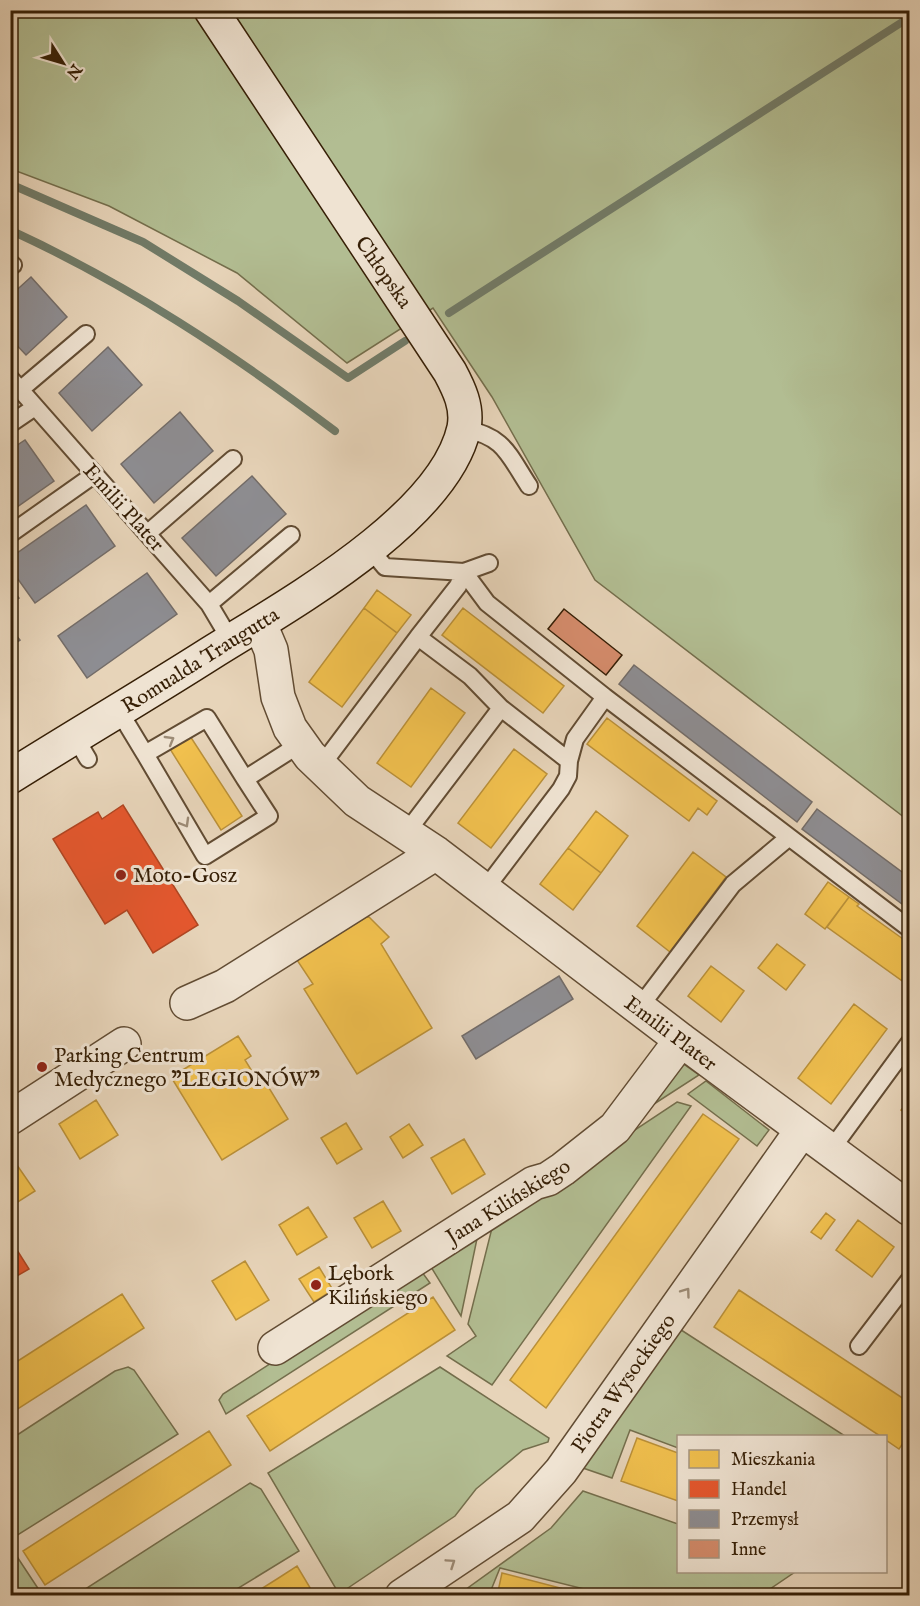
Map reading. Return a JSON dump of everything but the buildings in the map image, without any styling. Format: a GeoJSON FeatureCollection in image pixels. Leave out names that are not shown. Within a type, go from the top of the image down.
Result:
{"type":"FeatureCollection","features":[{"type":"Feature","properties":{"kind":"street","name":"Chłopska"},"geometry":{"type":"LineString","coordinates":[[211,10],[450,372],[464,404],[464,429],[452,456],[435,482],[377,542]]}},
{"type":"Feature","properties":{"kind":"street","name":"Romualda Traugutta"},"geometry":{"type":"LineString","coordinates":[[10,777],[81,748],[119,711],[260,624],[377,542]]}},
{"type":"Feature","properties":{"kind":"street","name":"Emilii Plater"},"geometry":{"type":"LineString","coordinates":[[260,624],[271,650],[274,682],[282,712],[310,755],[357,801],[436,853],[681,1040],[830,1151],[908,1205]]}},
{"type":"Feature","properties":{"kind":"street"},"geometry":{"type":"LineString","coordinates":[[188,1003],[225,986],[436,853]]}},
{"type":"Feature","properties":{"kind":"street","name":"Jana Kilińskiego"},"geometry":{"type":"LineString","coordinates":[[275,1348],[534,1183],[548,1179],[563,1169],[615,1128],[681,1040]]}},
{"type":"Feature","properties":{"kind":"street"},"geometry":{"type":"LineString","coordinates":[[10,1118],[124,1044]]}},
{"type":"Feature","properties":{"kind":"street","name":"Piotra Wysockiego"},"geometry":{"type":"LineString","coordinates":[[402,1596],[520,1517],[561,1471],[802,1130]]}},
{"type":"Feature","properties":{"kind":"lane"},"geometry":{"type":"LineString","coordinates":[[16,384],[86,334]]}},
{"type":"Feature","properties":{"kind":"lane","name":"Emilii Plater"},"geometry":{"type":"LineString","coordinates":[[16,384],[209,604],[231,641]]}},
{"type":"Feature","properties":{"kind":"lane"},"geometry":{"type":"LineString","coordinates":[[10,424],[35,407]]}},
{"type":"Feature","properties":{"kind":"lane"},"geometry":{"type":"LineString","coordinates":[[464,429],[486,433],[498,441],[529,486]]}},
{"type":"Feature","properties":{"kind":"lane"},"geometry":{"type":"LineString","coordinates":[[148,533],[233,459]]}},
{"type":"Feature","properties":{"kind":"lane"},"geometry":{"type":"LineString","coordinates":[[10,534],[95,474]]}},
{"type":"Feature","properties":{"kind":"lane"},"geometry":{"type":"LineString","coordinates":[[209,604],[291,535]]}},
{"type":"Feature","properties":{"kind":"lane"},"geometry":{"type":"LineString","coordinates":[[377,542],[385,567],[464,572],[489,563]]}},
{"type":"Feature","properties":{"kind":"lane"},"geometry":{"type":"LineString","coordinates":[[245,779],[310,755],[418,638],[458,586],[464,572]]}},
{"type":"Feature","properties":{"kind":"lane"},"geometry":{"type":"LineString","coordinates":[[464,572],[487,603],[605,697],[909,929]]}},
{"type":"Feature","properties":{"kind":"lane"},"geometry":{"type":"LineString","coordinates":[[418,638],[470,676],[501,708],[569,761]]}},
{"type":"Feature","properties":{"kind":"lane"},"geometry":{"type":"LineString","coordinates":[[488,892],[492,880],[561,789],[567,776],[575,739],[605,697]]}},
{"type":"Feature","properties":{"kind":"lane"},"geometry":{"type":"LineString","coordinates":[[406,833],[501,708]]}},
{"type":"Feature","properties":{"kind":"lane"},"geometry":{"type":"LineString","coordinates":[[119,711],[205,856],[269,816],[207,718],[145,754]]}},
{"type":"Feature","properties":{"kind":"lane"},"geometry":{"type":"LineString","coordinates":[[639,1008],[733,884],[788,838]]}},
{"type":"Feature","properties":{"kind":"lane"},"geometry":{"type":"LineString","coordinates":[[830,1151],[909,1042]]}},
{"type":"Feature","properties":{"kind":"lane"},"geometry":{"type":"LineString","coordinates":[[859,1346],[909,1279]]}},
{"type":"Feature","properties":{"kind":"green space"},"geometry":{"type":"Polygon","coordinates":[[[10,11],[909,11],[909,821],[595,580],[492,397],[433,308],[347,363],[237,273],[109,206],[11,169],[10,11]]]}},
{"type":"Feature","properties":{"kind":"green space"},"geometry":{"type":"Polygon","coordinates":[[[682,1063],[699,1075],[637,1115],[682,1063]]]}},
{"type":"Feature","properties":{"kind":"green space"},"geometry":{"type":"Polygon","coordinates":[[[706,1081],[769,1130],[757,1146],[688,1094],[706,1081]]]}},
{"type":"Feature","properties":{"kind":"green space"},"geometry":{"type":"Polygon","coordinates":[[[677,1102],[691,1106],[492,1385],[447,1356],[476,1336],[468,1324],[493,1224],[677,1102]]]}},
{"type":"Feature","properties":{"kind":"green space"},"geometry":{"type":"Polygon","coordinates":[[[479,1229],[461,1316],[428,1262],[479,1229]]]}},
{"type":"Feature","properties":{"kind":"green space"},"geometry":{"type":"Polygon","coordinates":[[[419,1268],[430,1283],[226,1414],[219,1400],[223,1394],[419,1268]]]}},
{"type":"Feature","properties":{"kind":"green space"},"geometry":{"type":"Polygon","coordinates":[[[675,1326],[843,1435],[677,1435],[677,1448],[630,1430],[612,1478],[580,1467],[675,1326]]]}},
{"type":"Feature","properties":{"kind":"green space"},"geometry":{"type":"Polygon","coordinates":[[[128,1367],[134,1370],[178,1434],[16,1536],[11,1527],[11,1439],[115,1371],[128,1367]]]}},
{"type":"Feature","properties":{"kind":"green space"},"geometry":{"type":"Polygon","coordinates":[[[440,1367],[549,1438],[548,1442],[523,1450],[476,1489],[455,1516],[339,1594],[268,1473],[440,1367]]]}},
{"type":"Feature","properties":{"kind":"green space"},"geometry":{"type":"Polygon","coordinates":[[[250,1483],[261,1489],[299,1551],[227,1595],[76,1595],[250,1483]]]}},
{"type":"Feature","properties":{"kind":"green space"},"geometry":{"type":"Polygon","coordinates":[[[583,1491],[677,1524],[677,1573],[794,1573],[761,1595],[612,1596],[500,1568],[489,1595],[458,1595],[551,1528],[583,1491]]]}},
{"type":"Feature","properties":{"kind":"green space"},"geometry":{"type":"Polygon","coordinates":[[[10,1546],[41,1593],[42,1595],[11,1595],[10,1546]]]}},
{"type":"Feature","properties":{"kind":"waterway"},"geometry":{"type":"LineString","coordinates":[[449,313],[910,17]]}},
{"type":"Feature","properties":{"kind":"waterway"},"geometry":{"type":"LineString","coordinates":[[10,184],[143,242],[238,301],[348,378],[405,341]]}},
{"type":"Feature","properties":{"kind":"waterway"},"geometry":{"type":"LineString","coordinates":[[10,230],[54,251],[179,322],[258,374],[335,431]]}},
{"type":"Feature","properties":{"kind":"place","name":"Moto-Gosz"},"geometry":{"type":"Point","coordinates":[121,875]}},
{"type":"Feature","properties":{"kind":"place","name":"Parking Centrum Medycznego \"LEGIONÓW\""},"geometry":{"type":"Point","coordinates":[42,1067]}},
{"type":"Feature","properties":{"kind":"place","name":"Lębork Kilińskiego"},"geometry":{"type":"Point","coordinates":[316,1285]}}]}
